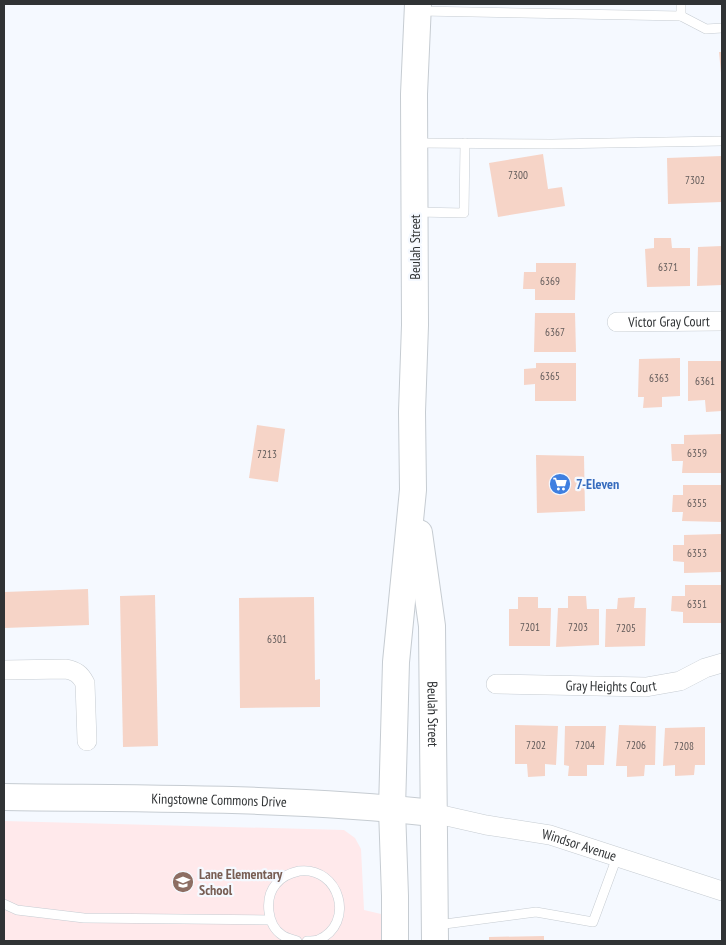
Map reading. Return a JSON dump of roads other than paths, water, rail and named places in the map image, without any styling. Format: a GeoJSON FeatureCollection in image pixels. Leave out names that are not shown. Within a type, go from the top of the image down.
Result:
{"type":"FeatureCollection","features":[{"type":"Feature","properties":{"kind":"main road","name":"Beulah Street"},"geometry":{"type":"LineString","coordinates":[[395,941],[392,809],[396,662],[413,490],[412,412],[415,324],[414,94],[418,7]]}},
{"type":"Feature","properties":{"kind":"main road","name":"Beulah Street"},"geometry":{"type":"LineString","coordinates":[[413,490],[432,626],[435,933]]}},
{"type":"Feature","properties":{"kind":"main road","name":"Kingstowne Commons Drive"},"geometry":{"type":"LineString","coordinates":[[4,797],[234,800],[433,813]]}},
{"type":"Feature","properties":{"kind":"street","name":"Victor Gray Court"},"geometry":{"type":"LineString","coordinates":[[617,322],[722,321]]}},
{"type":"Feature","properties":{"kind":"street","name":"Gray Heights Court"},"geometry":{"type":"LineString","coordinates":[[496,684],[646,686],[680,681],[705,668],[722,663]]}},
{"type":"Feature","properties":{"kind":"street"},"geometry":{"type":"LineString","coordinates":[[4,670],[66,669],[81,675],[85,683],[87,742]]}},
{"type":"Feature","properties":{"kind":"street","name":"Windsor Avenue"},"geometry":{"type":"LineString","coordinates":[[433,813],[550,835],[722,891]]}},
{"type":"Feature","properties":{"kind":"lane"},"geometry":{"type":"LineString","coordinates":[[680,4],[680,16]]}},
{"type":"Feature","properties":{"kind":"lane"},"geometry":{"type":"LineString","coordinates":[[418,7],[680,16],[706,29],[722,28]]}},
{"type":"Feature","properties":{"kind":"lane"},"geometry":{"type":"LineString","coordinates":[[414,143],[552,144],[722,141]]}},
{"type":"Feature","properties":{"kind":"lane"},"geometry":{"type":"LineString","coordinates":[[414,212],[464,213],[465,143]]}},
{"type":"Feature","properties":{"kind":"lane"},"geometry":{"type":"LineString","coordinates":[[435,933],[536,912],[593,922],[617,857]]}},
{"type":"Feature","properties":{"kind":"lane"},"geometry":{"type":"LineString","coordinates":[[297,941],[282,935],[270,920],[268,902],[275,884],[290,873],[308,870],[326,877],[338,892],[340,911],[333,928],[318,940],[306,941]]}},
{"type":"Feature","properties":{"kind":"lane"},"geometry":{"type":"LineString","coordinates":[[4,904],[17,910],[84,918],[270,920]]}},
{"type":"Feature","properties":{"kind":"place","name":"7-Eleven"},"geometry":{"type":"Point","coordinates":[560,484]}},
{"type":"Feature","properties":{"kind":"place","name":"Lane Elementary School"},"geometry":{"type":"Point","coordinates":[183,882]}}]}
